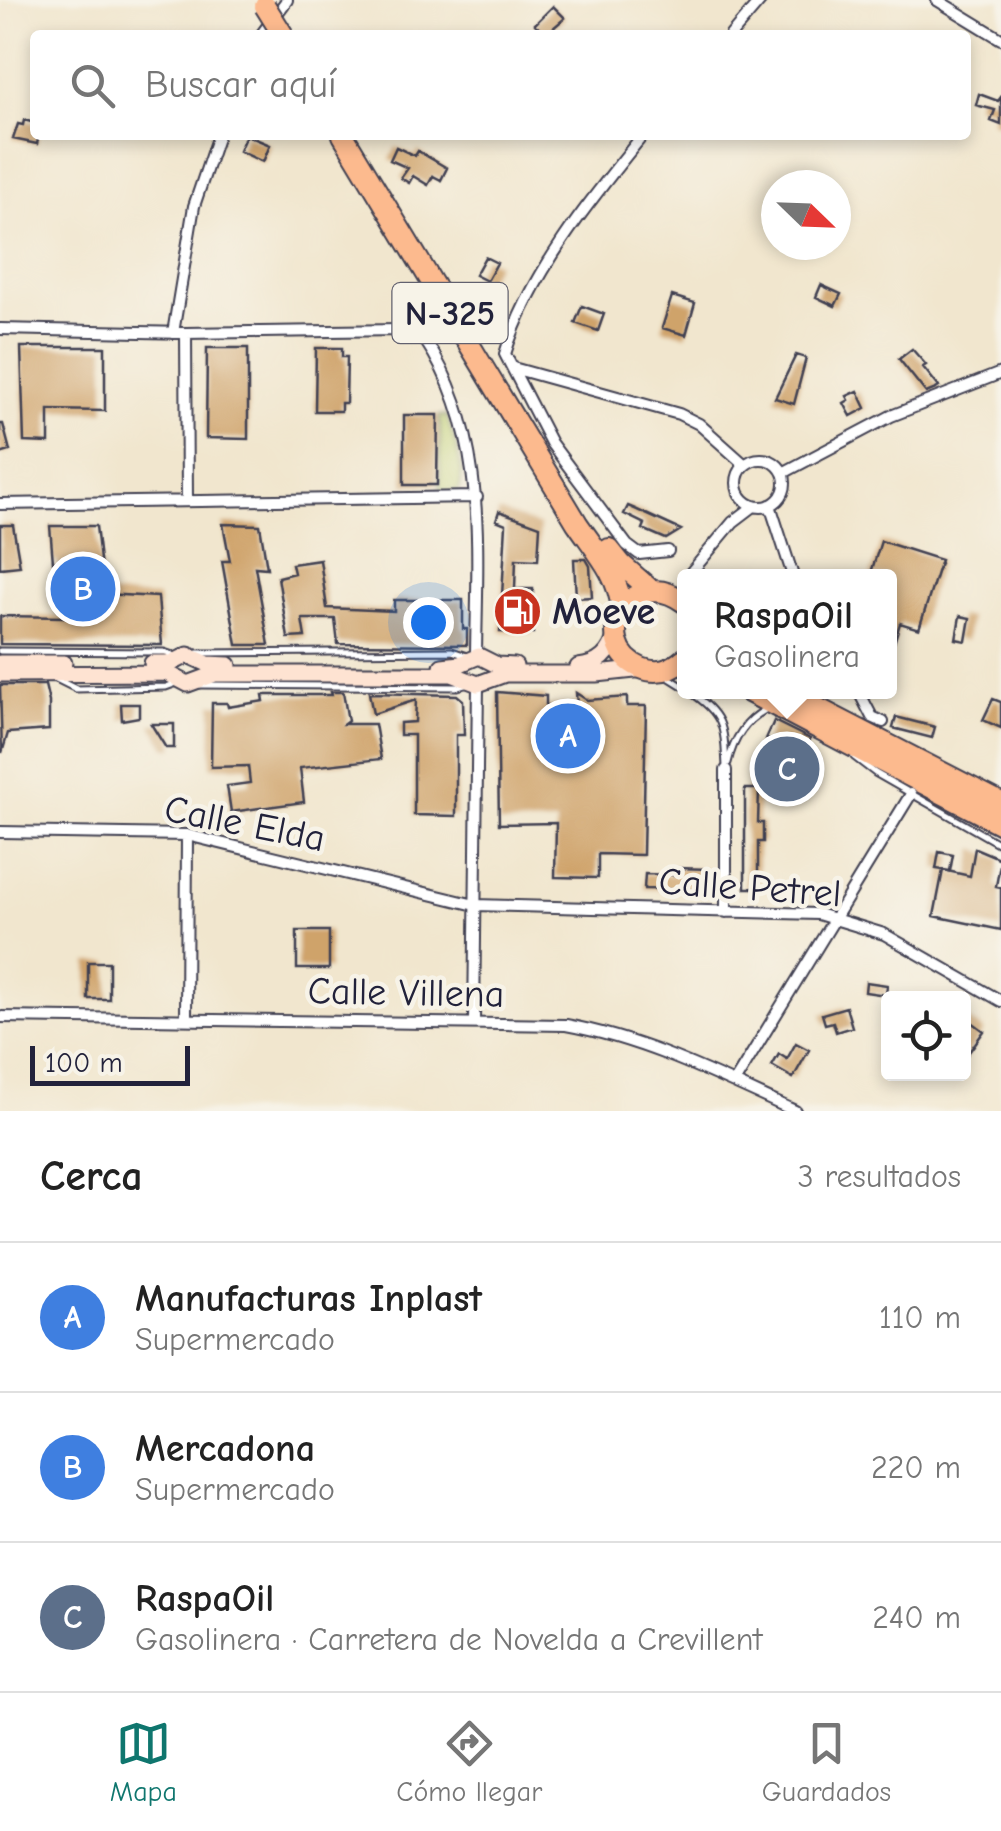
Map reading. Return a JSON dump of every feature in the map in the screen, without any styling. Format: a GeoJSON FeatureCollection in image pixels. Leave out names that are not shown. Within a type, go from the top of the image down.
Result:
{"type":"FeatureCollection","features":[{"type":"Feature","properties":{"kind":"highway"},"geometry":{"type":"LineString","coordinates":[[263,3],[280,30]]}},
{"type":"Feature","properties":{"kind":"highway","name":"N-325"},"geometry":{"type":"LineString","coordinates":[[346,140],[609,567],[618,584],[622,610]]}},
{"type":"Feature","properties":{"kind":"highway","name":"N-325"},"geometry":{"type":"LineString","coordinates":[[559,491],[620,564],[677,599]]}},
{"type":"Feature","properties":{"kind":"highway"},"geometry":{"type":"LineString","coordinates":[[657,590],[630,600],[622,610],[616,634],[625,656],[666,668]]}},
{"type":"Feature","properties":{"kind":"highway"},"geometry":{"type":"LineString","coordinates":[[762,699],[1001,824]]}},
{"type":"Feature","properties":{"kind":"highway"},"geometry":{"type":"LineString","coordinates":[[800,699],[1001,803]]}},
{"type":"Feature","properties":{"kind":"main road"},"geometry":{"type":"LineString","coordinates":[[0,674],[167,673],[187,680],[215,674],[452,674],[504,666],[589,666],[608,653],[616,634]]}},
{"type":"Feature","properties":{"kind":"main road"},"geometry":{"type":"LineString","coordinates":[[187,680],[175,668],[188,659]]}},
{"type":"Feature","properties":{"kind":"main road"},"geometry":{"type":"LineString","coordinates":[[187,680],[203,670],[188,659]]}},
{"type":"Feature","properties":{"kind":"main road"},"geometry":{"type":"LineString","coordinates":[[0,663],[166,664],[188,659],[216,665],[453,666],[504,674],[597,674],[666,668]]}},
{"type":"Feature","properties":{"kind":"street"},"geometry":{"type":"LineString","coordinates":[[265,30],[287,0]]}},
{"type":"Feature","properties":{"kind":"street"},"geometry":{"type":"LineString","coordinates":[[735,30],[762,0]]}},
{"type":"Feature","properties":{"kind":"street"},"geometry":{"type":"LineString","coordinates":[[937,0],[1001,39]]}},
{"type":"Feature","properties":{"kind":"street"},"geometry":{"type":"LineString","coordinates":[[187,501],[179,333],[194,206],[216,140]]}},
{"type":"Feature","properties":{"kind":"street"},"geometry":{"type":"LineString","coordinates":[[639,140],[581,211],[515,320],[505,354],[551,443],[626,545],[639,554],[668,550]]}},
{"type":"Feature","properties":{"kind":"street"},"geometry":{"type":"LineString","coordinates":[[0,329],[179,333],[400,330],[425,340],[458,408],[477,498],[474,1022]]}},
{"type":"Feature","properties":{"kind":"street"},"geometry":{"type":"LineString","coordinates":[[513,368],[678,414],[699,424],[745,465]]}},
{"type":"Feature","properties":{"kind":"street"},"geometry":{"type":"LineString","coordinates":[[783,473],[891,416],[1001,373]]}},
{"type":"Feature","properties":{"kind":"street"},"geometry":{"type":"LineString","coordinates":[[695,569],[733,522],[754,506],[770,506],[782,496],[786,480],[770,460],[745,465],[738,480],[742,496],[733,522]]}},
{"type":"Feature","properties":{"kind":"street"},"geometry":{"type":"LineString","coordinates":[[742,496],[754,506]]}},
{"type":"Feature","properties":{"kind":"street"},"geometry":{"type":"LineString","coordinates":[[0,504],[477,498]]}},
{"type":"Feature","properties":{"kind":"street"},"geometry":{"type":"LineString","coordinates":[[770,506],[791,569]]}},
{"type":"Feature","properties":{"kind":"street"},"geometry":{"type":"LineString","coordinates":[[700,569],[704,559]]}},
{"type":"Feature","properties":{"kind":"street"},"geometry":{"type":"LineString","coordinates":[[657,590],[677,582]]}},
{"type":"Feature","properties":{"kind":"street"},"geometry":{"type":"LineString","coordinates":[[863,699],[872,716],[883,722]]}},
{"type":"Feature","properties":{"kind":"street"},"geometry":{"type":"LineString","coordinates":[[726,770],[726,912]]}},
{"type":"Feature","properties":{"kind":"street"},"geometry":{"type":"LineString","coordinates":[[734,1084],[912,794]]}},
{"type":"Feature","properties":{"kind":"street","name":"Calle Elda"},"geometry":{"type":"LineString","coordinates":[[0,832],[187,834],[475,906]]}},
{"type":"Feature","properties":{"kind":"street"},"geometry":{"type":"LineString","coordinates":[[186,1019],[187,834]]}},
{"type":"Feature","properties":{"kind":"street","name":"Calle Petrel"},"geometry":{"type":"LineString","coordinates":[[475,906],[818,914],[908,946],[1001,1001]]}},
{"type":"Feature","properties":{"kind":"street","name":"Calle Villena"},"geometry":{"type":"LineString","coordinates":[[0,1017],[566,1025],[664,1052],[795,1111]]}},
{"type":"Feature","properties":{"kind":"lane"},"geometry":{"type":"LineString","coordinates":[[0,651],[164,652],[188,659]]}},
{"type":"Feature","properties":{"kind":"lane"},"geometry":{"type":"LineString","coordinates":[[700,699],[722,721],[726,770]]}},
{"type":"Feature","properties":{"kind":"lane"},"geometry":{"type":"LineString","coordinates":[[726,770],[736,739],[765,710]]}},
{"type":"Feature","properties":{"kind":"lane"},"geometry":{"type":"LineString","coordinates":[[852,755],[874,773],[1001,845]]}},
{"type":"Feature","properties":{"kind":"green space"},"geometry":{"type":"Polygon","coordinates":[[[440,416],[447,416],[458,453],[459,491],[440,491],[440,416]]]}},
{"type":"Feature","properties":{"kind":"building"},"geometry":{"type":"Polygon","coordinates":[[[553,6],[565,18],[551,30],[540,30],[535,24],[553,6]]]}},
{"type":"Feature","properties":{"kind":"building"},"geometry":{"type":"Polygon","coordinates":[[[979,94],[998,101],[1001,97],[1001,125],[991,121],[995,110],[976,105],[979,94]]]}},
{"type":"Feature","properties":{"kind":"building"},"geometry":{"type":"Polygon","coordinates":[[[24,120],[30,122],[30,140],[38,140],[37,144],[13,139],[18,124],[23,125],[24,120]]]}},
{"type":"Feature","properties":{"kind":"building"},"geometry":{"type":"Polygon","coordinates":[[[244,140],[270,145],[263,162],[239,151],[244,140]]]}},
{"type":"Feature","properties":{"kind":"building"},"geometry":{"type":"Polygon","coordinates":[[[396,147],[415,156],[418,151],[447,168],[441,180],[433,176],[428,185],[413,176],[409,183],[401,178],[408,168],[390,160],[396,147]]]}},
{"type":"Feature","properties":{"kind":"building"},"geometry":{"type":"Polygon","coordinates":[[[485,257],[497,263],[487,281],[475,275],[485,257]]]}},
{"type":"Feature","properties":{"kind":"building"},"geometry":{"type":"Polygon","coordinates":[[[821,285],[841,294],[835,306],[816,297],[821,285]]]}},
{"type":"Feature","properties":{"kind":"building"},"geometry":{"type":"Polygon","coordinates":[[[672,296],[695,303],[686,335],[662,328],[672,296]]]}},
{"type":"Feature","properties":{"kind":"building"},"geometry":{"type":"Polygon","coordinates":[[[582,306],[604,314],[598,331],[575,323],[582,306]]]}},
{"type":"Feature","properties":{"kind":"building"},"geometry":{"type":"Polygon","coordinates":[[[21,347],[105,347],[105,411],[49,410],[49,443],[24,442],[21,347]]]}},
{"type":"Feature","properties":{"kind":"building"},"geometry":{"type":"Polygon","coordinates":[[[207,348],[248,348],[248,439],[206,438],[207,348]]]}},
{"type":"Feature","properties":{"kind":"building"},"geometry":{"type":"Polygon","coordinates":[[[316,348],[342,348],[342,357],[347,357],[346,403],[341,403],[341,411],[315,411],[316,348]]]}},
{"type":"Feature","properties":{"kind":"building"},"geometry":{"type":"Polygon","coordinates":[[[912,349],[926,365],[923,367],[939,387],[936,389],[926,393],[899,359],[912,349]]]}},
{"type":"Feature","properties":{"kind":"building"},"geometry":{"type":"Polygon","coordinates":[[[796,355],[806,358],[794,404],[775,398],[796,355]]]}},
{"type":"Feature","properties":{"kind":"building"},"geometry":{"type":"Polygon","coordinates":[[[858,391],[866,408],[851,416],[844,403],[849,400],[847,396],[858,391]]]}},
{"type":"Feature","properties":{"kind":"building"},"geometry":{"type":"Polygon","coordinates":[[[404,415],[438,415],[437,485],[404,485],[404,415]]]}},
{"type":"Feature","properties":{"kind":"building"},"geometry":{"type":"Polygon","coordinates":[[[0,424],[10,451],[0,454],[0,424]]]}},
{"type":"Feature","properties":{"kind":"building"},"geometry":{"type":"Polygon","coordinates":[[[628,506],[681,530],[666,539],[643,529],[645,524],[624,514],[628,506]]]}},
{"type":"Feature","properties":{"kind":"building"},"geometry":{"type":"Polygon","coordinates":[[[499,511],[540,526],[538,560],[516,559],[515,589],[533,589],[533,633],[500,632],[506,524],[496,520],[499,511]]]}},
{"type":"Feature","properties":{"kind":"building"},"geometry":{"type":"Polygon","coordinates":[[[223,524],[260,525],[267,568],[255,567],[269,645],[237,645],[222,561],[230,561],[223,524]]]}},
{"type":"Feature","properties":{"kind":"building"},"geometry":{"type":"Polygon","coordinates":[[[0,525],[13,525],[20,566],[0,568],[0,525]]]}},
{"type":"Feature","properties":{"kind":"building"},"geometry":{"type":"Polygon","coordinates":[[[50,526],[96,526],[104,594],[158,597],[162,645],[0,644],[0,616],[65,617],[50,526]]]}},
{"type":"Feature","properties":{"kind":"building"},"geometry":{"type":"Polygon","coordinates":[[[881,541],[941,560],[919,629],[900,623],[897,633],[897,569],[872,569],[881,541]]]}},
{"type":"Feature","properties":{"kind":"building"},"geometry":{"type":"Polygon","coordinates":[[[574,559],[586,559],[590,566],[592,597],[576,598],[574,559]]]}},
{"type":"Feature","properties":{"kind":"building"},"geometry":{"type":"Polygon","coordinates":[[[320,560],[327,608],[394,611],[394,600],[463,600],[467,645],[338,644],[335,619],[302,619],[305,637],[288,638],[278,577],[294,573],[292,564],[320,560]]]}},
{"type":"Feature","properties":{"kind":"building"},"geometry":{"type":"Polygon","coordinates":[[[960,616],[970,618],[966,641],[956,639],[960,616]]]}},
{"type":"Feature","properties":{"kind":"building"},"geometry":{"type":"Polygon","coordinates":[[[0,685],[45,685],[49,702],[49,730],[8,733],[2,753],[0,685]]]}},
{"type":"Feature","properties":{"kind":"building"},"geometry":{"type":"Polygon","coordinates":[[[331,692],[343,692],[348,721],[344,724],[375,724],[381,759],[300,768],[304,802],[231,812],[227,786],[250,783],[248,766],[211,767],[212,703],[227,703],[228,707],[264,701],[263,695],[332,695],[331,692]]]}},
{"type":"Feature","properties":{"kind":"building"},"geometry":{"type":"Polygon","coordinates":[[[497,692],[546,696],[546,706],[577,705],[576,693],[587,700],[627,697],[627,706],[646,706],[643,855],[598,854],[598,878],[555,877],[556,823],[499,824],[497,692]]]}},
{"type":"Feature","properties":{"kind":"building"},"geometry":{"type":"Polygon","coordinates":[[[369,693],[457,695],[463,700],[464,735],[456,735],[456,816],[414,815],[414,735],[400,735],[400,723],[415,722],[416,700],[373,714],[369,693]]]}},
{"type":"Feature","properties":{"kind":"building"},"geometry":{"type":"Polygon","coordinates":[[[993,699],[1001,702],[1001,728],[983,720],[993,699]]]}},
{"type":"Feature","properties":{"kind":"building"},"geometry":{"type":"Polygon","coordinates":[[[121,704],[139,704],[139,717],[122,720],[121,704]]]}},
{"type":"Feature","properties":{"kind":"building"},"geometry":{"type":"Polygon","coordinates":[[[896,717],[935,727],[932,738],[893,728],[896,717]]]}},
{"type":"Feature","properties":{"kind":"building"},"geometry":{"type":"Polygon","coordinates":[[[774,721],[810,739],[802,759],[806,765],[795,783],[788,780],[769,754],[771,741],[766,739],[774,721]]]}},
{"type":"Feature","properties":{"kind":"building"},"geometry":{"type":"Polygon","coordinates":[[[151,724],[174,724],[174,748],[166,748],[151,724]]]}},
{"type":"Feature","properties":{"kind":"building"},"geometry":{"type":"Polygon","coordinates":[[[745,789],[759,789],[758,823],[763,823],[763,842],[758,842],[758,888],[745,888],[745,789]]]}},
{"type":"Feature","properties":{"kind":"building"},"geometry":{"type":"Polygon","coordinates":[[[975,848],[1001,859],[996,886],[1001,887],[1001,930],[934,916],[943,870],[970,876],[975,848]]]}},
{"type":"Feature","properties":{"kind":"building"},"geometry":{"type":"Polygon","coordinates":[[[939,852],[953,855],[950,871],[936,869],[939,852]]]}},
{"type":"Feature","properties":{"kind":"building"},"geometry":{"type":"Polygon","coordinates":[[[677,868],[709,869],[708,890],[644,889],[645,874],[676,875],[677,868]]]}},
{"type":"Feature","properties":{"kind":"building"},"geometry":{"type":"Polygon","coordinates":[[[297,931],[329,931],[329,969],[297,969],[297,931]]]}},
{"type":"Feature","properties":{"kind":"building"},"geometry":{"type":"Polygon","coordinates":[[[88,962],[109,962],[109,999],[88,999],[88,962]]]}},
{"type":"Feature","properties":{"kind":"building"},"geometry":{"type":"Polygon","coordinates":[[[866,982],[887,985],[881,994],[865,992],[866,982]]]}},
{"type":"Feature","properties":{"kind":"building"},"geometry":{"type":"Polygon","coordinates":[[[846,1007],[852,1027],[836,1032],[833,1022],[825,1024],[822,1014],[846,1007]]]}},
{"type":"Feature","properties":{"kind":"building"},"geometry":{"type":"Polygon","coordinates":[[[971,1021],[984,1031],[971,1049],[971,1021]]]}},
{"type":"Feature","properties":{"kind":"building"},"geometry":{"type":"Polygon","coordinates":[[[796,1043],[809,1050],[793,1078],[772,1066],[779,1054],[787,1059],[796,1043]]]}},
{"type":"Feature","properties":{"kind":"place","name":"Mercadona"},"geometry":{"type":"Point","coordinates":[83,589]}},
{"type":"Feature","properties":{"kind":"place","name":"Moeve"},"geometry":{"type":"Point","coordinates":[517,611]}},
{"type":"Feature","properties":{"kind":"place","name":"Manufacturas Inplast"},"geometry":{"type":"Point","coordinates":[568,736]}},
{"type":"Feature","properties":{"kind":"place","name":"RaspaOil"},"geometry":{"type":"Point","coordinates":[787,769]}}]}
